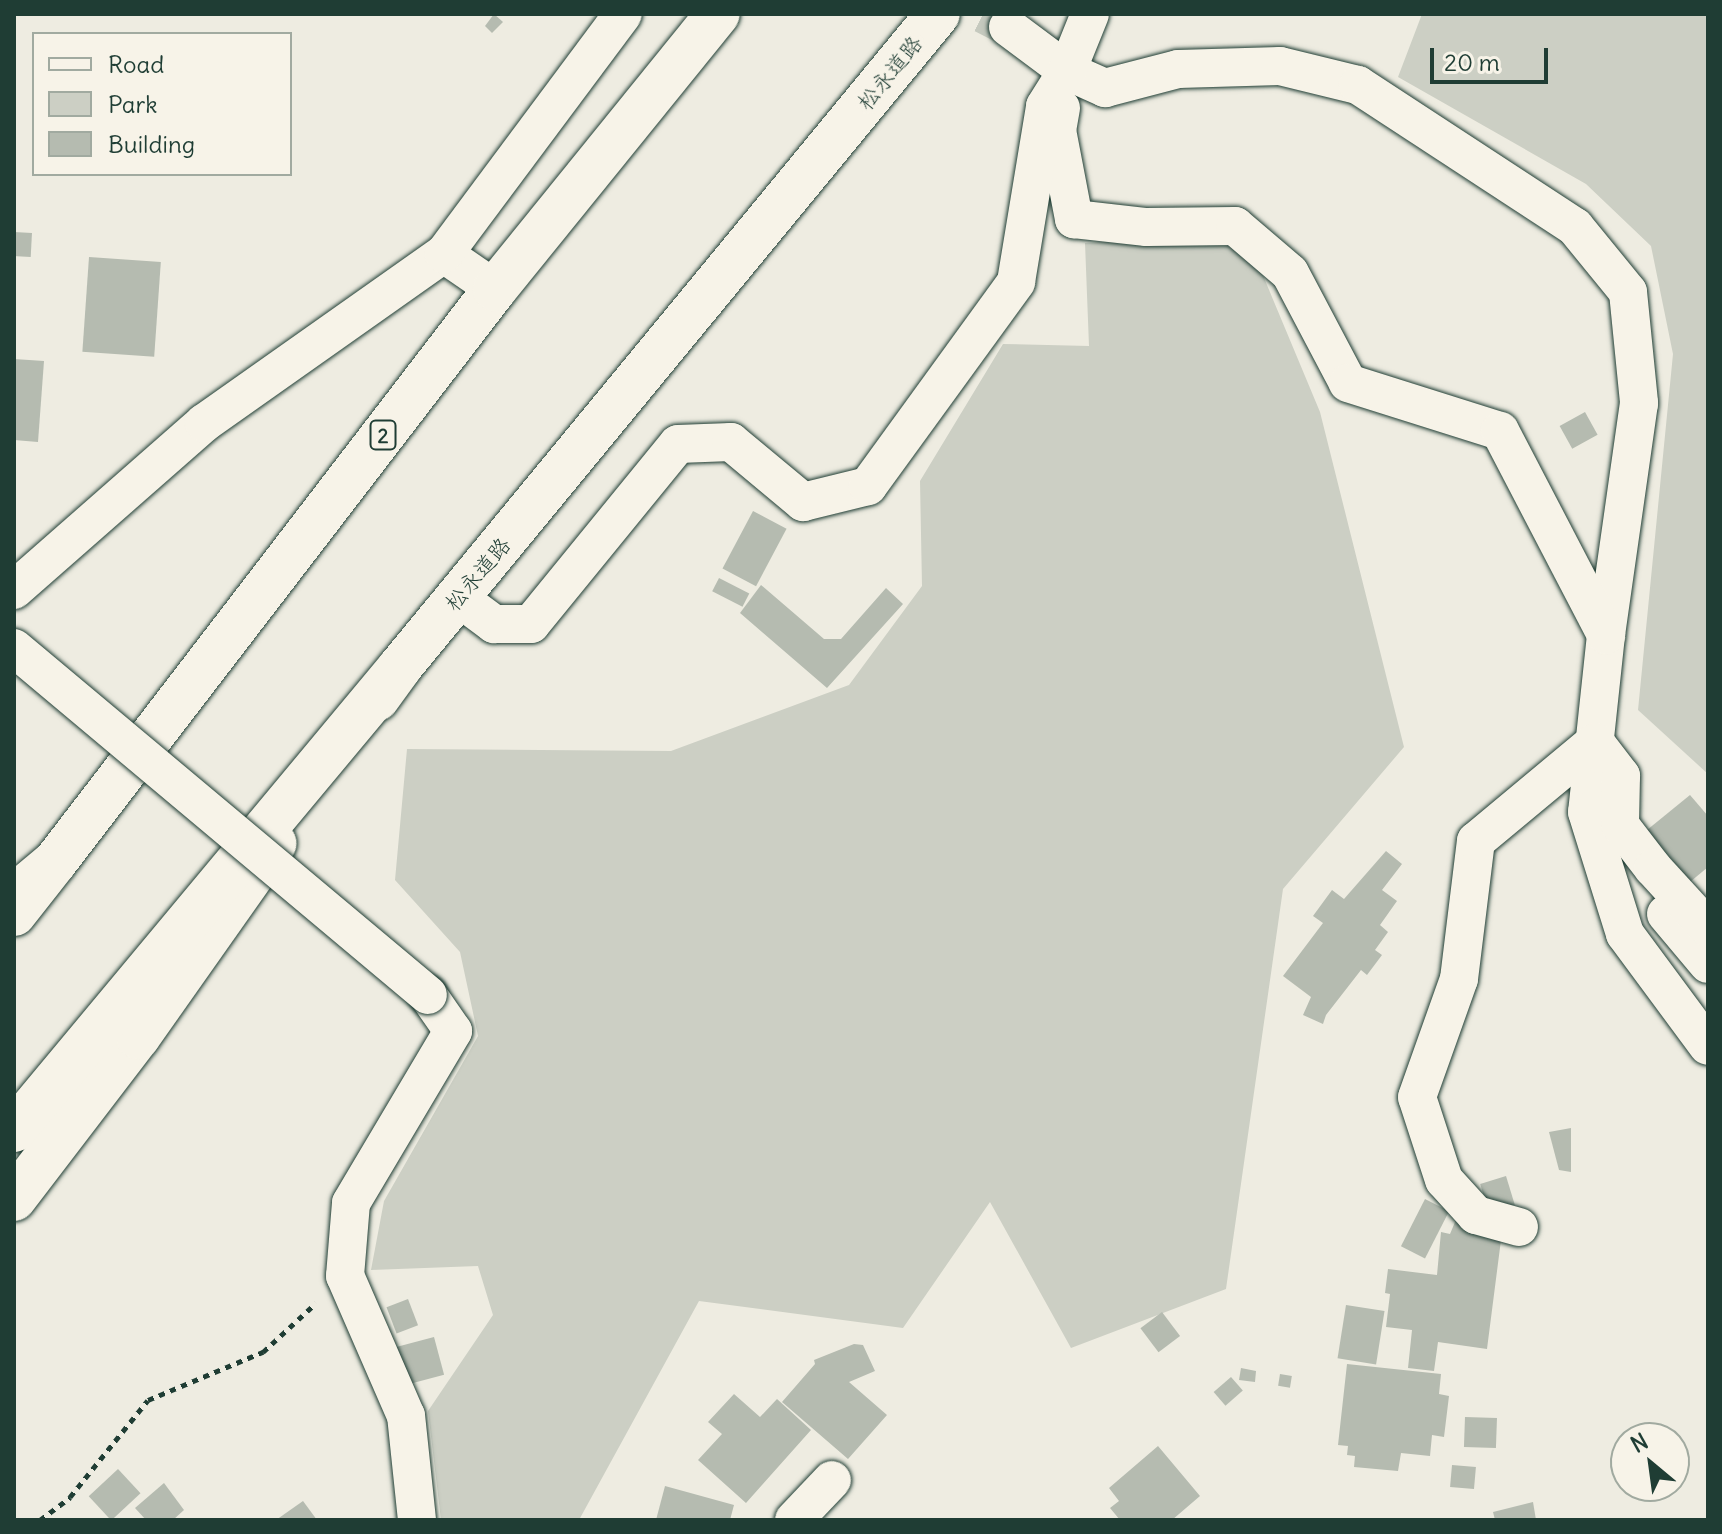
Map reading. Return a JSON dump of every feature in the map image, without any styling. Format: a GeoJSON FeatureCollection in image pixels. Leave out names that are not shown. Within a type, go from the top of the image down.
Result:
{"type":"FeatureCollection","features":[{"type":"Feature","properties":{"kind":"highway","name":"2"},"geometry":{"type":"LineString","coordinates":[[14,914],[495,289],[718,14]]}},
{"type":"Feature","properties":{"kind":"highway","name":"松永道路"},"geometry":{"type":"LineString","coordinates":[[14,1130],[459,598],[938,14]]}},
{"type":"Feature","properties":{"kind":"highway"},"geometry":{"type":"LineString","coordinates":[[14,1199],[138,1037],[400,667]]}},
{"type":"Feature","properties":{"kind":"highway"},"geometry":{"type":"LineString","coordinates":[[14,896],[55,862]]}},
{"type":"Feature","properties":{"kind":"street"},"geometry":{"type":"LineString","coordinates":[[14,590],[204,423],[444,254],[623,14]]}},
{"type":"Feature","properties":{"kind":"street"},"geometry":{"type":"LineString","coordinates":[[459,598],[494,624],[531,624],[678,444],[731,442],[803,502],[868,486],[1016,282],[1045,106],[1067,71],[1090,14]]}},
{"type":"Feature","properties":{"kind":"street"},"geometry":{"type":"LineString","coordinates":[[1008,27],[1067,71],[1105,88],[1178,69],[1280,66],[1358,85],[1575,227],[1628,292],[1639,403],[1606,635],[1587,812],[1625,934],[1708,1046]]}},
{"type":"Feature","properties":{"kind":"street"},"geometry":{"type":"LineString","coordinates":[[1067,71],[1057,130],[1074,219],[1147,227],[1235,226],[1290,273],[1348,383],[1500,431],[1606,635]]}},
{"type":"Feature","properties":{"kind":"street"},"geometry":{"type":"LineString","coordinates":[[444,254],[495,289]]}},
{"type":"Feature","properties":{"kind":"street"},"geometry":{"type":"LineString","coordinates":[[14,648],[428,995],[453,1031],[351,1203],[345,1276],[406,1416],[417,1520]]}},
{"type":"Feature","properties":{"kind":"street"},"geometry":{"type":"LineString","coordinates":[[1595,742],[1621,776],[1620,825],[1653,868],[1708,928]]}},
{"type":"Feature","properties":{"kind":"street"},"geometry":{"type":"LineString","coordinates":[[1519,1227],[1476,1215],[1444,1180],[1417,1097],[1459,979],[1476,841],[1595,742]]}},
{"type":"Feature","properties":{"kind":"street"},"geometry":{"type":"LineString","coordinates":[[1608,880],[1630,871],[1708,964]]}},
{"type":"Feature","properties":{"kind":"street"},"geometry":{"type":"LineString","coordinates":[[794,1520],[832,1480]]}},
{"type":"Feature","properties":{"kind":"path"},"geometry":{"type":"LineString","coordinates":[[40,1520],[70,1497],[148,1400],[263,1352],[345,1276]]}},
{"type":"Feature","properties":{"kind":"green space"},"geometry":{"type":"Polygon","coordinates":[[[1422,14],[1708,14],[1708,774],[1638,710],[1673,354],[1651,246],[1586,184],[1398,77],[1422,14]]]}},
{"type":"Feature","properties":{"kind":"green space"},"geometry":{"type":"Polygon","coordinates":[[[1207,236],[1257,261],[1320,412],[1404,747],[1283,889],[1226,1289],[1071,1348],[990,1202],[903,1328],[699,1301],[579,1520],[441,1520],[428,1411],[493,1315],[478,1266],[371,1270],[384,1201],[478,1036],[460,952],[395,880],[407,749],[671,751],[849,685],[922,586],[920,481],[1003,344],[1089,346],[1085,243],[1207,236]]]}},
{"type":"Feature","properties":{"kind":"building"},"geometry":{"type":"Polygon","coordinates":[[[494,14],[503,22],[492,33],[485,26],[494,14]]]}},
{"type":"Feature","properties":{"kind":"building"},"geometry":{"type":"Polygon","coordinates":[[[14,232],[32,233],[31,257],[14,256],[14,232]]]}},
{"type":"Feature","properties":{"kind":"building"},"geometry":{"type":"Polygon","coordinates":[[[89,257],[161,262],[154,357],[82,352],[89,257]]]}},
{"type":"Feature","properties":{"kind":"building"},"geometry":{"type":"Polygon","coordinates":[[[14,359],[44,361],[38,442],[14,440],[14,359]]]}},
{"type":"Feature","properties":{"kind":"building"},"geometry":{"type":"Polygon","coordinates":[[[1585,412],[1598,435],[1572,449],[1560,426],[1585,412]]]}},
{"type":"Feature","properties":{"kind":"building"},"geometry":{"type":"Polygon","coordinates":[[[753,511],[787,529],[756,586],[722,568],[753,511]]]}},
{"type":"Feature","properties":{"kind":"building"},"geometry":{"type":"Polygon","coordinates":[[[719,578],[749,593],[742,607],[712,591],[719,578]]]}},
{"type":"Feature","properties":{"kind":"building"},"geometry":{"type":"Polygon","coordinates":[[[761,585],[824,639],[841,639],[886,588],[903,604],[827,688],[740,613],[761,585]]]}},
{"type":"Feature","properties":{"kind":"building"},"geometry":{"type":"Polygon","coordinates":[[[1690,795],[1708,816],[1708,867],[1690,882],[1647,830],[1690,795]]]}},
{"type":"Feature","properties":{"kind":"building"},"geometry":{"type":"Polygon","coordinates":[[[1386,851],[1402,864],[1382,890],[1397,901],[1380,925],[1388,932],[1375,950],[1382,955],[1367,975],[1361,970],[1326,1015],[1323,1024],[1303,1015],[1311,997],[1283,976],[1323,923],[1313,916],[1332,890],[1344,899],[1386,851]]]}},
{"type":"Feature","properties":{"kind":"building"},"geometry":{"type":"Polygon","coordinates":[[[1571,1128],[1571,1172],[1559,1170],[1549,1132],[1571,1128]]]}},
{"type":"Feature","properties":{"kind":"building"},"geometry":{"type":"Polygon","coordinates":[[[1506,1176],[1515,1205],[1489,1213],[1480,1184],[1506,1176]]]}},
{"type":"Feature","properties":{"kind":"building"},"geometry":{"type":"Polygon","coordinates":[[[1425,1199],[1449,1211],[1425,1258],[1401,1246],[1425,1199]]]}},
{"type":"Feature","properties":{"kind":"building"},"geometry":{"type":"Polygon","coordinates":[[[1458,1215],[1501,1240],[1487,1349],[1438,1342],[1434,1371],[1408,1368],[1412,1330],[1386,1327],[1390,1294],[1385,1293],[1388,1269],[1437,1275],[1441,1232],[1450,1234],[1458,1215]]]}},
{"type":"Feature","properties":{"kind":"building"},"geometry":{"type":"Polygon","coordinates":[[[408,1299],[418,1325],[397,1333],[387,1307],[408,1299]]]}},
{"type":"Feature","properties":{"kind":"building"},"geometry":{"type":"Polygon","coordinates":[[[1346,1305],[1385,1311],[1376,1364],[1338,1358],[1346,1305]]]}},
{"type":"Feature","properties":{"kind":"building"},"geometry":{"type":"Polygon","coordinates":[[[1162,1312],[1180,1336],[1158,1352],[1140,1328],[1162,1312]]]}},
{"type":"Feature","properties":{"kind":"building"},"geometry":{"type":"Polygon","coordinates":[[[434,1337],[444,1375],[405,1385],[395,1347],[434,1337]]]}},
{"type":"Feature","properties":{"kind":"building"},"geometry":{"type":"Polygon","coordinates":[[[854,1344],[863,1345],[875,1371],[849,1382],[887,1415],[848,1459],[782,1402],[815,1364],[814,1360],[854,1344]]]}},
{"type":"Feature","properties":{"kind":"building"},"geometry":{"type":"Polygon","coordinates":[[[1347,1364],[1441,1374],[1439,1394],[1449,1396],[1444,1437],[1432,1435],[1430,1456],[1401,1453],[1398,1471],[1354,1467],[1355,1456],[1347,1455],[1348,1446],[1338,1445],[1347,1364]]]}},
{"type":"Feature","properties":{"kind":"building"},"geometry":{"type":"Polygon","coordinates":[[[1241,1368],[1256,1371],[1255,1382],[1239,1380],[1241,1368]]]}},
{"type":"Feature","properties":{"kind":"building"},"geometry":{"type":"Polygon","coordinates":[[[1280,1374],[1292,1376],[1290,1388],[1278,1386],[1280,1374]]]}},
{"type":"Feature","properties":{"kind":"building"},"geometry":{"type":"Polygon","coordinates":[[[1231,1377],[1243,1391],[1225,1406],[1214,1392],[1231,1377]]]}},
{"type":"Feature","properties":{"kind":"building"},"geometry":{"type":"Polygon","coordinates":[[[734,1394],[760,1417],[777,1399],[811,1430],[746,1503],[698,1460],[722,1434],[708,1422],[734,1394]]]}},
{"type":"Feature","properties":{"kind":"building"},"geometry":{"type":"Polygon","coordinates":[[[1465,1417],[1497,1418],[1496,1448],[1464,1447],[1465,1417]]]}},
{"type":"Feature","properties":{"kind":"building"},"geometry":{"type":"Polygon","coordinates":[[[1158,1446],[1200,1496],[1172,1520],[1120,1520],[1110,1508],[1119,1501],[1109,1488],[1158,1446]]]}},
{"type":"Feature","properties":{"kind":"building"},"geometry":{"type":"Polygon","coordinates":[[[1452,1465],[1476,1467],[1474,1489],[1450,1487],[1452,1465]]]}},
{"type":"Feature","properties":{"kind":"building"},"geometry":{"type":"Polygon","coordinates":[[[118,1469],[141,1493],[112,1520],[89,1496],[118,1469]]]}},
{"type":"Feature","properties":{"kind":"building"},"geometry":{"type":"Polygon","coordinates":[[[164,1483],[184,1510],[173,1520],[146,1520],[135,1508],[164,1483]]]}},
{"type":"Feature","properties":{"kind":"building"},"geometry":{"type":"Polygon","coordinates":[[[665,1486],[734,1505],[730,1520],[656,1520],[665,1486]]]}},
{"type":"Feature","properties":{"kind":"building"},"geometry":{"type":"Polygon","coordinates":[[[303,1501],[317,1520],[276,1520],[303,1501]]]}},
{"type":"Feature","properties":{"kind":"building"},"geometry":{"type":"Polygon","coordinates":[[[1533,1502],[1536,1520],[1495,1520],[1493,1512],[1533,1502]]]}},
{"type":"Feature","properties":{"kind":"tunnel"},"geometry":{"type":"LineString","coordinates":[[983,14],[1008,27]]}}]}
